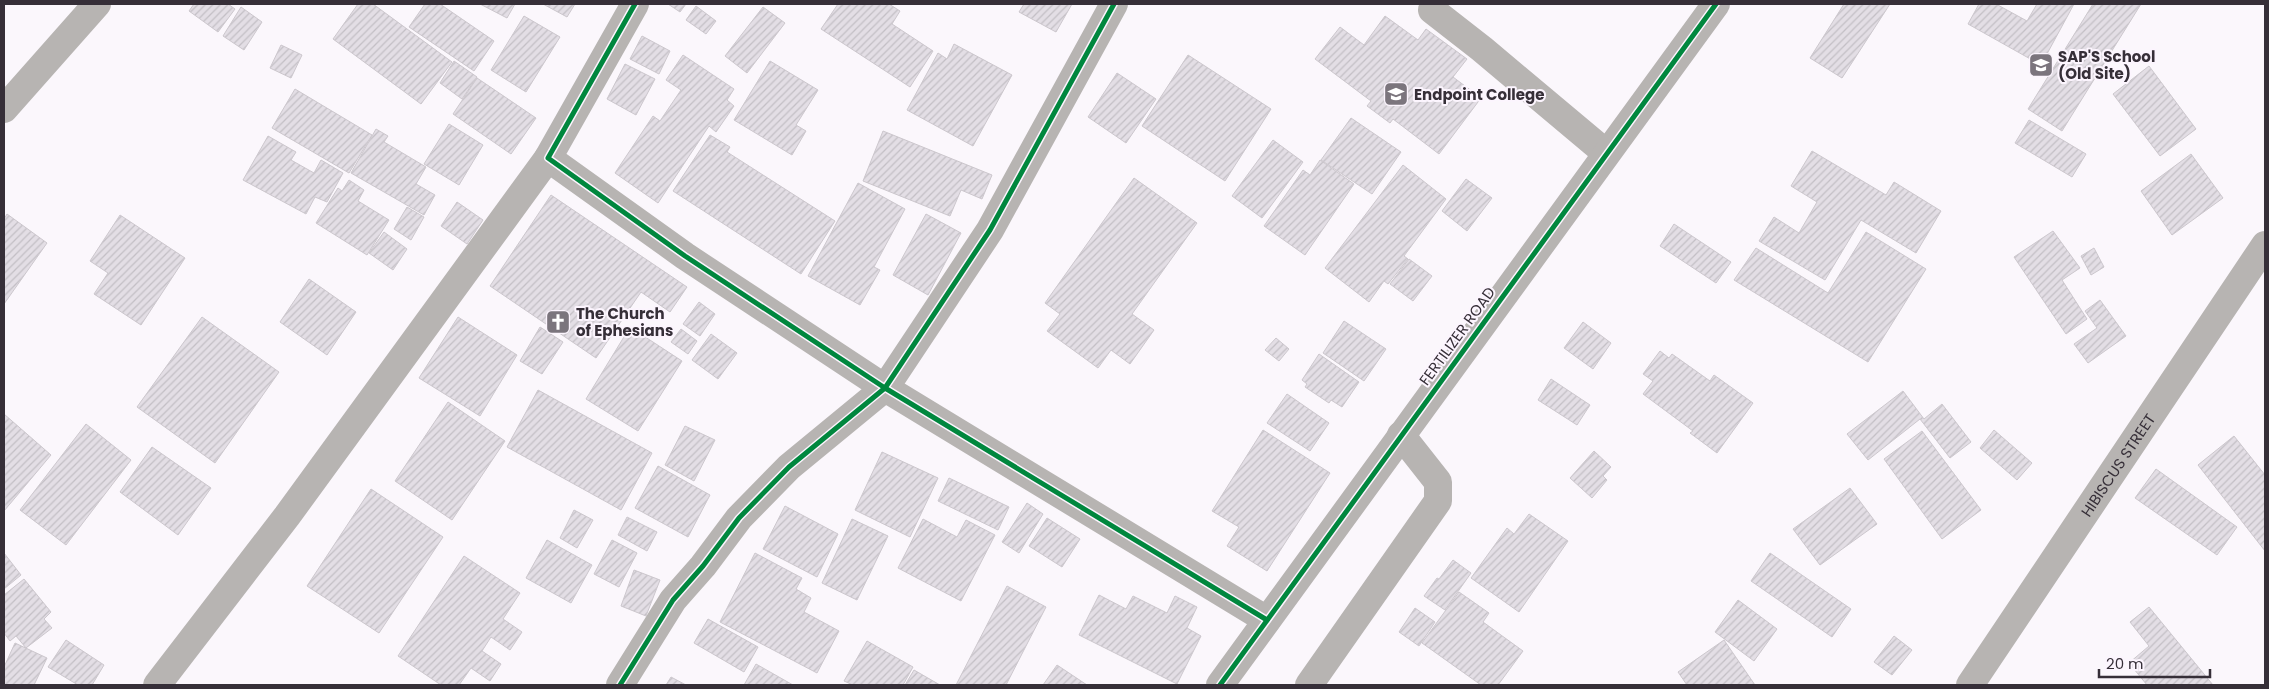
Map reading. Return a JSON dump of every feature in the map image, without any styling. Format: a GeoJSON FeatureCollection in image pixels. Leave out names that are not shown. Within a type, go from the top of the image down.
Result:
{"type":"FeatureCollection","features":[{"type":"Feature","properties":{"kind":"street"},"geometry":{"type":"LineString","coordinates":[[4,109],[97,4]]}},
{"type":"Feature","properties":{"kind":"street"},"geometry":{"type":"LineString","coordinates":[[157,685],[287,516],[548,158],[635,4]]}},
{"type":"Feature","properties":{"kind":"street"},"geometry":{"type":"LineString","coordinates":[[620,685],[672,600],[703,566],[739,518],[789,467],[885,388],[990,230],[1114,4]]}},
{"type":"Feature","properties":{"kind":"street","name":"FERTILIZER ROAD"},"geometry":{"type":"LineString","coordinates":[[1220,685],[1716,4]]}},
{"type":"Feature","properties":{"kind":"street"},"geometry":{"type":"LineString","coordinates":[[1432,10],[1482,49],[1606,153]]}},
{"type":"Feature","properties":{"kind":"street"},"geometry":{"type":"LineString","coordinates":[[548,158],[685,256],[885,388],[1267,620]]}},
{"type":"Feature","properties":{"kind":"street","name":"HIBISCUS STREET"},"geometry":{"type":"LineString","coordinates":[[1970,685],[2265,245]]}},
{"type":"Feature","properties":{"kind":"street"},"geometry":{"type":"LineString","coordinates":[[1309,685],[1438,501],[1438,482],[1401,435]]}},
{"type":"Feature","properties":{"kind":"building"},"geometry":{"type":"Polygon","coordinates":[[[194,4],[228,4],[235,9],[218,32],[189,11],[194,4]]]}},
{"type":"Feature","properties":{"kind":"building"},"geometry":{"type":"Polygon","coordinates":[[[358,4],[373,4],[452,62],[421,104],[333,39],[358,4]]]}},
{"type":"Feature","properties":{"kind":"building"},"geometry":{"type":"Polygon","coordinates":[[[425,4],[440,4],[494,41],[474,71],[409,27],[425,4]]]}},
{"type":"Feature","properties":{"kind":"building"},"geometry":{"type":"Polygon","coordinates":[[[480,4],[515,4],[507,18],[480,4]]]}},
{"type":"Feature","properties":{"kind":"building"},"geometry":{"type":"Polygon","coordinates":[[[543,4],[575,4],[567,17],[543,4]]]}},
{"type":"Feature","properties":{"kind":"building"},"geometry":{"type":"Polygon","coordinates":[[[668,4],[686,4],[680,12],[668,4]]]}},
{"type":"Feature","properties":{"kind":"building"},"geometry":{"type":"Polygon","coordinates":[[[838,4],[889,4],[900,11],[892,24],[933,51],[910,87],[821,29],[838,4]]]}},
{"type":"Feature","properties":{"kind":"building"},"geometry":{"type":"Polygon","coordinates":[[[1024,4],[1072,4],[1056,32],[1019,12],[1024,4]]]}},
{"type":"Feature","properties":{"kind":"building"},"geometry":{"type":"Polygon","coordinates":[[[1844,4],[1890,4],[1842,78],[1810,58],[1844,4]]]}},
{"type":"Feature","properties":{"kind":"building"},"geometry":{"type":"Polygon","coordinates":[[[1979,4],[1996,4],[2027,21],[2037,4],[2074,4],[2041,65],[1968,24],[1979,4]]]}},
{"type":"Feature","properties":{"kind":"building"},"geometry":{"type":"Polygon","coordinates":[[[2093,4],[2141,4],[2062,131],[2028,109],[2093,4]]]}},
{"type":"Feature","properties":{"kind":"building"},"geometry":{"type":"Polygon","coordinates":[[[696,6],[716,21],[706,34],[686,20],[696,6]]]}},
{"type":"Feature","properties":{"kind":"building"},"geometry":{"type":"Polygon","coordinates":[[[241,7],[262,22],[244,50],[223,36],[241,7]]]}},
{"type":"Feature","properties":{"kind":"building"},"geometry":{"type":"Polygon","coordinates":[[[763,7],[785,23],[747,73],[725,56],[763,7]]]}},
{"type":"Feature","properties":{"kind":"building"},"geometry":{"type":"Polygon","coordinates":[[[524,16],[560,37],[526,92],[491,70],[524,16]]]}},
{"type":"Feature","properties":{"kind":"building"},"geometry":{"type":"Polygon","coordinates":[[[1385,16],[1418,40],[1426,29],[1467,59],[1453,77],[1481,98],[1439,154],[1393,119],[1390,123],[1367,106],[1371,101],[1315,59],[1340,27],[1364,45],[1385,16]]]}},
{"type":"Feature","properties":{"kind":"building"},"geometry":{"type":"Polygon","coordinates":[[[642,36],[670,51],[659,74],[630,59],[642,36]]]}},
{"type":"Feature","properties":{"kind":"building"},"geometry":{"type":"Polygon","coordinates":[[[954,44],[1012,75],[973,146],[907,110],[938,53],[947,59],[954,44]]]}},
{"type":"Feature","properties":{"kind":"building"},"geometry":{"type":"Polygon","coordinates":[[[281,45],[302,55],[291,78],[270,68],[281,45]]]}},
{"type":"Feature","properties":{"kind":"building"},"geometry":{"type":"Polygon","coordinates":[[[683,55],[734,89],[727,100],[734,106],[716,132],[709,126],[658,203],[615,173],[653,116],[660,121],[681,90],[666,80],[683,55]]]}},
{"type":"Feature","properties":{"kind":"building"},"geometry":{"type":"Polygon","coordinates":[[[1188,55],[1271,109],[1225,181],[1142,126],[1188,55]]]}},
{"type":"Feature","properties":{"kind":"building"},"geometry":{"type":"Polygon","coordinates":[[[454,61],[477,77],[462,99],[440,83],[454,61]]]}},
{"type":"Feature","properties":{"kind":"building"},"geometry":{"type":"Polygon","coordinates":[[[770,61],[818,90],[796,125],[806,131],[792,155],[734,120],[770,61]]]}},
{"type":"Feature","properties":{"kind":"building"},"geometry":{"type":"Polygon","coordinates":[[[625,64],[655,79],[636,115],[607,99],[625,64]]]}},
{"type":"Feature","properties":{"kind":"building"},"geometry":{"type":"Polygon","coordinates":[[[2149,66],[2196,129],[2160,156],[2113,94],[2149,66]]]}},
{"type":"Feature","properties":{"kind":"building"},"geometry":{"type":"Polygon","coordinates":[[[1117,73],[1156,99],[1126,143],[1088,117],[1117,73]]]}},
{"type":"Feature","properties":{"kind":"building"},"geometry":{"type":"Polygon","coordinates":[[[477,78],[536,118],[511,154],[453,114],[477,78]]]}},
{"type":"Feature","properties":{"kind":"building"},"geometry":{"type":"Polygon","coordinates":[[[295,89],[372,135],[349,173],[272,128],[295,89]]]}},
{"type":"Feature","properties":{"kind":"building"},"geometry":{"type":"Polygon","coordinates":[[[1351,118],[1401,152],[1372,194],[1321,160],[1351,118]]]}},
{"type":"Feature","properties":{"kind":"building"},"geometry":{"type":"Polygon","coordinates":[[[2029,120],[2086,154],[2072,177],[2015,143],[2029,120]]]}},
{"type":"Feature","properties":{"kind":"building"},"geometry":{"type":"Polygon","coordinates":[[[449,124],[483,145],[459,185],[424,164],[449,124]]]}},
{"type":"Feature","properties":{"kind":"building"},"geometry":{"type":"Polygon","coordinates":[[[376,129],[388,136],[384,142],[426,167],[416,184],[435,195],[424,215],[351,173],[376,129]]]}},
{"type":"Feature","properties":{"kind":"building"},"geometry":{"type":"Polygon","coordinates":[[[883,131],[992,175],[982,199],[961,190],[950,216],[863,181],[883,131]]]}},
{"type":"Feature","properties":{"kind":"building"},"geometry":{"type":"Polygon","coordinates":[[[710,135],[730,147],[727,152],[835,221],[801,274],[673,191],[710,135]]]}},
{"type":"Feature","properties":{"kind":"building"},"geometry":{"type":"Polygon","coordinates":[[[268,136],[296,152],[291,160],[314,173],[321,160],[343,173],[327,202],[315,197],[306,214],[243,180],[268,136]]]}},
{"type":"Feature","properties":{"kind":"building"},"geometry":{"type":"Polygon","coordinates":[[[1273,140],[1303,162],[1262,218],[1232,196],[1273,140]]]}},
{"type":"Feature","properties":{"kind":"building"},"geometry":{"type":"Polygon","coordinates":[[[1812,151],[1886,195],[1894,182],[1941,211],[1916,253],[1861,220],[1825,280],[1759,241],[1774,217],[1799,233],[1817,202],[1791,186],[1812,151]]]}},
{"type":"Feature","properties":{"kind":"building"},"geometry":{"type":"Polygon","coordinates":[[[2191,154],[2223,198],[2172,235],[2141,191],[2191,154]]]}},
{"type":"Feature","properties":{"kind":"building"},"geometry":{"type":"Polygon","coordinates":[[[1320,160],[1354,184],[1305,255],[1264,226],[1303,170],[1310,175],[1320,160]]]}},
{"type":"Feature","properties":{"kind":"building"},"geometry":{"type":"Polygon","coordinates":[[[1403,165],[1446,199],[1404,256],[1408,259],[1388,284],[1384,281],[1369,302],[1325,268],[1403,165]]]}},
{"type":"Feature","properties":{"kind":"building"},"geometry":{"type":"Polygon","coordinates":[[[1134,178],[1197,223],[1132,314],[1154,330],[1130,364],[1111,350],[1098,368],[1047,331],[1060,314],[1045,303],[1134,178]]]}},
{"type":"Feature","properties":{"kind":"building"},"geometry":{"type":"Polygon","coordinates":[[[1466,179],[1492,198],[1467,231],[1442,211],[1466,179]]]}},
{"type":"Feature","properties":{"kind":"building"},"geometry":{"type":"Polygon","coordinates":[[[349,180],[364,190],[358,201],[389,220],[367,255],[316,223],[338,188],[342,191],[349,180]]]}},
{"type":"Feature","properties":{"kind":"building"},"geometry":{"type":"Polygon","coordinates":[[[858,183],[905,209],[874,267],[880,270],[860,305],[808,276],[858,183]]]}},
{"type":"Feature","properties":{"kind":"building"},"geometry":{"type":"Polygon","coordinates":[[[551,195],[687,287],[670,312],[641,292],[596,358],[490,286],[551,195]]]}},
{"type":"Feature","properties":{"kind":"building"},"geometry":{"type":"Polygon","coordinates":[[[457,202],[483,220],[467,244],[441,226],[457,202]]]}},
{"type":"Feature","properties":{"kind":"building"},"geometry":{"type":"Polygon","coordinates":[[[407,207],[424,217],[411,240],[394,229],[407,207]]]}},
{"type":"Feature","properties":{"kind":"building"},"geometry":{"type":"Polygon","coordinates":[[[7,214],[47,243],[4,304],[4,219],[7,214]]]}},
{"type":"Feature","properties":{"kind":"building"},"geometry":{"type":"Polygon","coordinates":[[[926,214],[961,233],[928,295],[893,275],[926,214]]]}},
{"type":"Feature","properties":{"kind":"building"},"geometry":{"type":"Polygon","coordinates":[[[120,215],[185,258],[141,325],[94,294],[108,273],[90,261],[120,215]]]}},
{"type":"Feature","properties":{"kind":"building"},"geometry":{"type":"Polygon","coordinates":[[[1674,224],[1731,262],[1716,283],[1660,246],[1674,224]]]}},
{"type":"Feature","properties":{"kind":"building"},"geometry":{"type":"Polygon","coordinates":[[[2053,231],[2080,268],[2062,280],[2087,319],[2066,334],[2014,257],[2053,231]]]}},
{"type":"Feature","properties":{"kind":"building"},"geometry":{"type":"Polygon","coordinates":[[[384,232],[407,249],[393,270],[369,253],[384,232]]]}},
{"type":"Feature","properties":{"kind":"building"},"geometry":{"type":"Polygon","coordinates":[[[1866,232],[1926,269],[1868,362],[1734,280],[1756,248],[1828,293],[1866,232]]]}},
{"type":"Feature","properties":{"kind":"building"},"geometry":{"type":"Polygon","coordinates":[[[2094,248],[2104,267],[2091,275],[2081,256],[2094,248]]]}},
{"type":"Feature","properties":{"kind":"building"},"geometry":{"type":"Polygon","coordinates":[[[1409,259],[1432,276],[1413,301],[1390,284],[1409,259]]]}},
{"type":"Feature","properties":{"kind":"building"},"geometry":{"type":"Polygon","coordinates":[[[309,279],[356,312],[327,355],[280,322],[309,279]]]}},
{"type":"Feature","properties":{"kind":"building"},"geometry":{"type":"Polygon","coordinates":[[[2100,300],[2126,336],[2088,363],[2074,344],[2097,328],[2085,311],[2100,300]]]}},
{"type":"Feature","properties":{"kind":"building"},"geometry":{"type":"Polygon","coordinates":[[[699,302],[715,314],[700,336],[683,324],[699,302]]]}},
{"type":"Feature","properties":{"kind":"building"},"geometry":{"type":"Polygon","coordinates":[[[202,317],[279,372],[215,463],[137,407],[202,317]]]}},
{"type":"Feature","properties":{"kind":"building"},"geometry":{"type":"Polygon","coordinates":[[[458,317],[517,355],[480,416],[419,378],[458,317]]]}},
{"type":"Feature","properties":{"kind":"building"},"geometry":{"type":"Polygon","coordinates":[[[1344,321],[1386,349],[1364,381],[1323,353],[1344,321]]]}},
{"type":"Feature","properties":{"kind":"building"},"geometry":{"type":"Polygon","coordinates":[[[1583,322],[1611,343],[1593,369],[1564,348],[1583,322]]]}},
{"type":"Feature","properties":{"kind":"building"},"geometry":{"type":"Polygon","coordinates":[[[540,327],[563,342],[542,374],[520,361],[540,327]]]}},
{"type":"Feature","properties":{"kind":"building"},"geometry":{"type":"Polygon","coordinates":[[[630,327],[682,361],[638,431],[586,399],[630,327]]]}},
{"type":"Feature","properties":{"kind":"building"},"geometry":{"type":"Polygon","coordinates":[[[681,329],[697,341],[688,354],[671,342],[681,329]]]}},
{"type":"Feature","properties":{"kind":"building"},"geometry":{"type":"Polygon","coordinates":[[[711,334],[737,353],[718,379],[692,360],[711,334]]]}},
{"type":"Feature","properties":{"kind":"building"},"geometry":{"type":"Polygon","coordinates":[[[1276,338],[1289,349],[1279,361],[1265,350],[1276,338]]]}},
{"type":"Feature","properties":{"kind":"building"},"geometry":{"type":"Polygon","coordinates":[[[1660,351],[1669,358],[1672,354],[1710,381],[1714,375],[1753,403],[1717,453],[1690,433],[1693,431],[1643,394],[1653,381],[1643,374],[1660,351]]]}},
{"type":"Feature","properties":{"kind":"building"},"geometry":{"type":"Polygon","coordinates":[[[1319,354],[1359,382],[1342,407],[1331,400],[1329,403],[1305,387],[1307,384],[1302,380],[1319,354]]]}},
{"type":"Feature","properties":{"kind":"building"},"geometry":{"type":"Polygon","coordinates":[[[1551,379],[1590,405],[1577,425],[1538,400],[1551,379]]]}},
{"type":"Feature","properties":{"kind":"building"},"geometry":{"type":"Polygon","coordinates":[[[538,390],[652,453],[621,510],[507,447],[538,390]]]}},
{"type":"Feature","properties":{"kind":"building"},"geometry":{"type":"Polygon","coordinates":[[[1903,391],[1924,419],[1942,404],[1971,442],[1950,458],[1920,419],[1868,460],[1847,434],[1903,391]]]}},
{"type":"Feature","properties":{"kind":"building"},"geometry":{"type":"Polygon","coordinates":[[[1287,394],[1329,423],[1310,451],[1267,423],[1287,394]]]}},
{"type":"Feature","properties":{"kind":"building"},"geometry":{"type":"Polygon","coordinates":[[[448,402],[505,441],[452,520],[395,481],[448,402]]]}},
{"type":"Feature","properties":{"kind":"building"},"geometry":{"type":"Polygon","coordinates":[[[4,414],[51,455],[4,511],[4,414]]]}},
{"type":"Feature","properties":{"kind":"building"},"geometry":{"type":"Polygon","coordinates":[[[86,424],[131,460],[66,545],[20,510],[86,424]]]}},
{"type":"Feature","properties":{"kind":"building"},"geometry":{"type":"Polygon","coordinates":[[[685,426],[715,440],[694,481],[665,465],[685,426]]]}},
{"type":"Feature","properties":{"kind":"building"},"geometry":{"type":"Polygon","coordinates":[[[1263,430],[1330,473],[1267,571],[1227,546],[1239,527],[1212,511],[1263,430]]]}},
{"type":"Feature","properties":{"kind":"building"},"geometry":{"type":"Polygon","coordinates":[[[1994,430],[2032,463],[2017,480],[1980,448],[1994,430]]]}},
{"type":"Feature","properties":{"kind":"building"},"geometry":{"type":"Polygon","coordinates":[[[1922,431],[1981,510],[1942,539],[1884,459],[1922,431]]]}},
{"type":"Feature","properties":{"kind":"building"},"geometry":{"type":"Polygon","coordinates":[[[2234,436],[2265,475],[2265,551],[2198,465],[2234,436]]]}},
{"type":"Feature","properties":{"kind":"building"},"geometry":{"type":"Polygon","coordinates":[[[152,447],[211,488],[178,535],[120,492],[152,447]]]}},
{"type":"Feature","properties":{"kind":"building"},"geometry":{"type":"Polygon","coordinates":[[[1594,451],[1611,467],[1603,476],[1607,480],[1592,498],[1570,478],[1594,451]]]}},
{"type":"Feature","properties":{"kind":"building"},"geometry":{"type":"Polygon","coordinates":[[[882,452],[938,478],[910,537],[855,510],[882,452]]]}},
{"type":"Feature","properties":{"kind":"building"},"geometry":{"type":"Polygon","coordinates":[[[658,466],[710,495],[688,537],[635,508],[658,466]]]}},
{"type":"Feature","properties":{"kind":"building"},"geometry":{"type":"Polygon","coordinates":[[[2156,469],[2237,527],[2217,555],[2135,498],[2156,469]]]}},
{"type":"Feature","properties":{"kind":"building"},"geometry":{"type":"Polygon","coordinates":[[[949,478],[1009,507],[998,530],[938,501],[949,478]]]}},
{"type":"Feature","properties":{"kind":"building"},"geometry":{"type":"Polygon","coordinates":[[[1850,488],[1877,524],[1820,565],[1793,529],[1850,488]]]}},
{"type":"Feature","properties":{"kind":"building"},"geometry":{"type":"Polygon","coordinates":[[[371,489],[443,537],[379,633],[307,586],[371,489]]]}},
{"type":"Feature","properties":{"kind":"building"},"geometry":{"type":"Polygon","coordinates":[[[1027,503],[1043,514],[1019,553],[1002,542],[1027,503]]]}},
{"type":"Feature","properties":{"kind":"building"},"geometry":{"type":"Polygon","coordinates":[[[785,506],[838,534],[817,577],[763,549],[785,506]]]}},
{"type":"Feature","properties":{"kind":"building"},"geometry":{"type":"Polygon","coordinates":[[[574,510],[593,520],[577,548],[560,538],[574,510]]]}},
{"type":"Feature","properties":{"kind":"building"},"geometry":{"type":"Polygon","coordinates":[[[1529,514],[1568,541],[1519,612],[1471,578],[1507,528],[1514,534],[1529,514]]]}},
{"type":"Feature","properties":{"kind":"building"},"geometry":{"type":"Polygon","coordinates":[[[627,517],[657,532],[647,551],[618,535],[627,517]]]}},
{"type":"Feature","properties":{"kind":"building"},"geometry":{"type":"Polygon","coordinates":[[[1047,518],[1080,539],[1062,567],[1029,546],[1047,518]]]}},
{"type":"Feature","properties":{"kind":"building"},"geometry":{"type":"Polygon","coordinates":[[[852,519],[888,536],[857,600],[822,583],[852,519]]]}},
{"type":"Feature","properties":{"kind":"building"},"geometry":{"type":"Polygon","coordinates":[[[923,519],[957,537],[966,520],[995,535],[961,601],[898,568],[923,519]]]}},
{"type":"Feature","properties":{"kind":"building"},"geometry":{"type":"Polygon","coordinates":[[[547,540],[592,565],[571,603],[526,578],[547,540]]]}},
{"type":"Feature","properties":{"kind":"building"},"geometry":{"type":"Polygon","coordinates":[[[612,540],[637,553],[619,587],[594,574],[612,540]]]}},
{"type":"Feature","properties":{"kind":"building"},"geometry":{"type":"Polygon","coordinates":[[[4,553],[21,575],[4,589],[4,553]]]}},
{"type":"Feature","properties":{"kind":"building"},"geometry":{"type":"Polygon","coordinates":[[[755,553],[802,578],[796,589],[811,598],[804,612],[839,631],[817,673],[720,622],[755,553]]]}},
{"type":"Feature","properties":{"kind":"building"},"geometry":{"type":"Polygon","coordinates":[[[1770,553],[1851,609],[1832,637],[1751,581],[1770,553]]]}},
{"type":"Feature","properties":{"kind":"building"},"geometry":{"type":"Polygon","coordinates":[[[464,556],[520,593],[503,619],[522,632],[510,650],[491,637],[482,651],[501,664],[490,681],[471,668],[459,685],[441,685],[398,656],[464,556]]]}},
{"type":"Feature","properties":{"kind":"building"},"geometry":{"type":"Polygon","coordinates":[[[1453,560],[1471,573],[1445,610],[1424,596],[1453,560]]]}},
{"type":"Feature","properties":{"kind":"building"},"geometry":{"type":"Polygon","coordinates":[[[634,570],[660,580],[646,616],[621,606],[634,570]]]}},
{"type":"Feature","properties":{"kind":"building"},"geometry":{"type":"Polygon","coordinates":[[[24,579],[51,612],[44,619],[52,628],[26,648],[16,636],[10,641],[4,633],[4,595],[24,579]]]}},
{"type":"Feature","properties":{"kind":"building"},"geometry":{"type":"Polygon","coordinates":[[[1007,586],[1046,607],[1006,685],[956,685],[1007,586]]]}},
{"type":"Feature","properties":{"kind":"building"},"geometry":{"type":"Polygon","coordinates":[[[1459,592],[1489,613],[1483,622],[1523,651],[1498,685],[1481,685],[1422,643],[1459,592]]]}},
{"type":"Feature","properties":{"kind":"building"},"geometry":{"type":"Polygon","coordinates":[[[1099,595],[1126,609],[1133,596],[1167,613],[1175,596],[1197,607],[1187,628],[1201,636],[1177,684],[1079,635],[1099,595]]]}},
{"type":"Feature","properties":{"kind":"building"},"geometry":{"type":"Polygon","coordinates":[[[1738,600],[1777,629],[1754,661],[1715,632],[1738,600]]]}},
{"type":"Feature","properties":{"kind":"building"},"geometry":{"type":"Polygon","coordinates":[[[2149,607],[2213,685],[2147,685],[2129,663],[2149,646],[2130,622],[2149,607]]]}},
{"type":"Feature","properties":{"kind":"building"},"geometry":{"type":"Polygon","coordinates":[[[1415,608],[1435,622],[1419,646],[1399,632],[1415,608]]]}},
{"type":"Feature","properties":{"kind":"building"},"geometry":{"type":"Polygon","coordinates":[[[708,619],[758,647],[744,672],[694,643],[708,619]]]}},
{"type":"Feature","properties":{"kind":"building"},"geometry":{"type":"Polygon","coordinates":[[[1894,636],[1912,650],[1892,675],[1874,662],[1894,636]]]}},
{"type":"Feature","properties":{"kind":"building"},"geometry":{"type":"Polygon","coordinates":[[[66,640],[104,665],[92,685],[78,685],[48,667],[66,640]]]}},
{"type":"Feature","properties":{"kind":"building"},"geometry":{"type":"Polygon","coordinates":[[[1724,640],[1755,685],[1687,685],[1678,672],[1724,640]]]}},
{"type":"Feature","properties":{"kind":"building"},"geometry":{"type":"Polygon","coordinates":[[[867,641],[913,667],[903,685],[853,685],[844,681],[867,641]]]}},
{"type":"Feature","properties":{"kind":"building"},"geometry":{"type":"Polygon","coordinates":[[[15,643],[47,658],[34,685],[4,685],[4,667],[15,643]]]}},
{"type":"Feature","properties":{"kind":"building"},"geometry":{"type":"Polygon","coordinates":[[[756,664],[793,685],[744,685],[756,664]]]}},
{"type":"Feature","properties":{"kind":"building"},"geometry":{"type":"Polygon","coordinates":[[[1057,665],[1087,685],[1043,685],[1057,665]]]}},
{"type":"Feature","properties":{"kind":"building"},"geometry":{"type":"Polygon","coordinates":[[[914,670],[940,685],[905,685],[914,670]]]}},
{"type":"Feature","properties":{"kind":"building"},"geometry":{"type":"Polygon","coordinates":[[[671,677],[686,685],[666,685],[671,677]]]}},
{"type":"Feature","properties":{"kind":"cycle path"},"geometry":{"type":"LineString","coordinates":[[635,4],[548,158],[685,256],[885,388],[1267,620]]}},
{"type":"Feature","properties":{"kind":"cycle path"},"geometry":{"type":"LineString","coordinates":[[620,685],[673,600],[703,566],[739,518],[789,467],[885,388],[990,230],[1114,4]]}},
{"type":"Feature","properties":{"kind":"cycle path"},"geometry":{"type":"LineString","coordinates":[[1220,685],[1716,4]]}},
{"type":"Feature","properties":{"kind":"place","name":"SAP'S School (Old Site)"},"geometry":{"type":"Point","coordinates":[2041,65]}},
{"type":"Feature","properties":{"kind":"place","name":"Endpoint College"},"geometry":{"type":"Point","coordinates":[1396,94]}},
{"type":"Feature","properties":{"kind":"place","name":"The Church of Ephesians"},"geometry":{"type":"Point","coordinates":[558,322]}}]}
